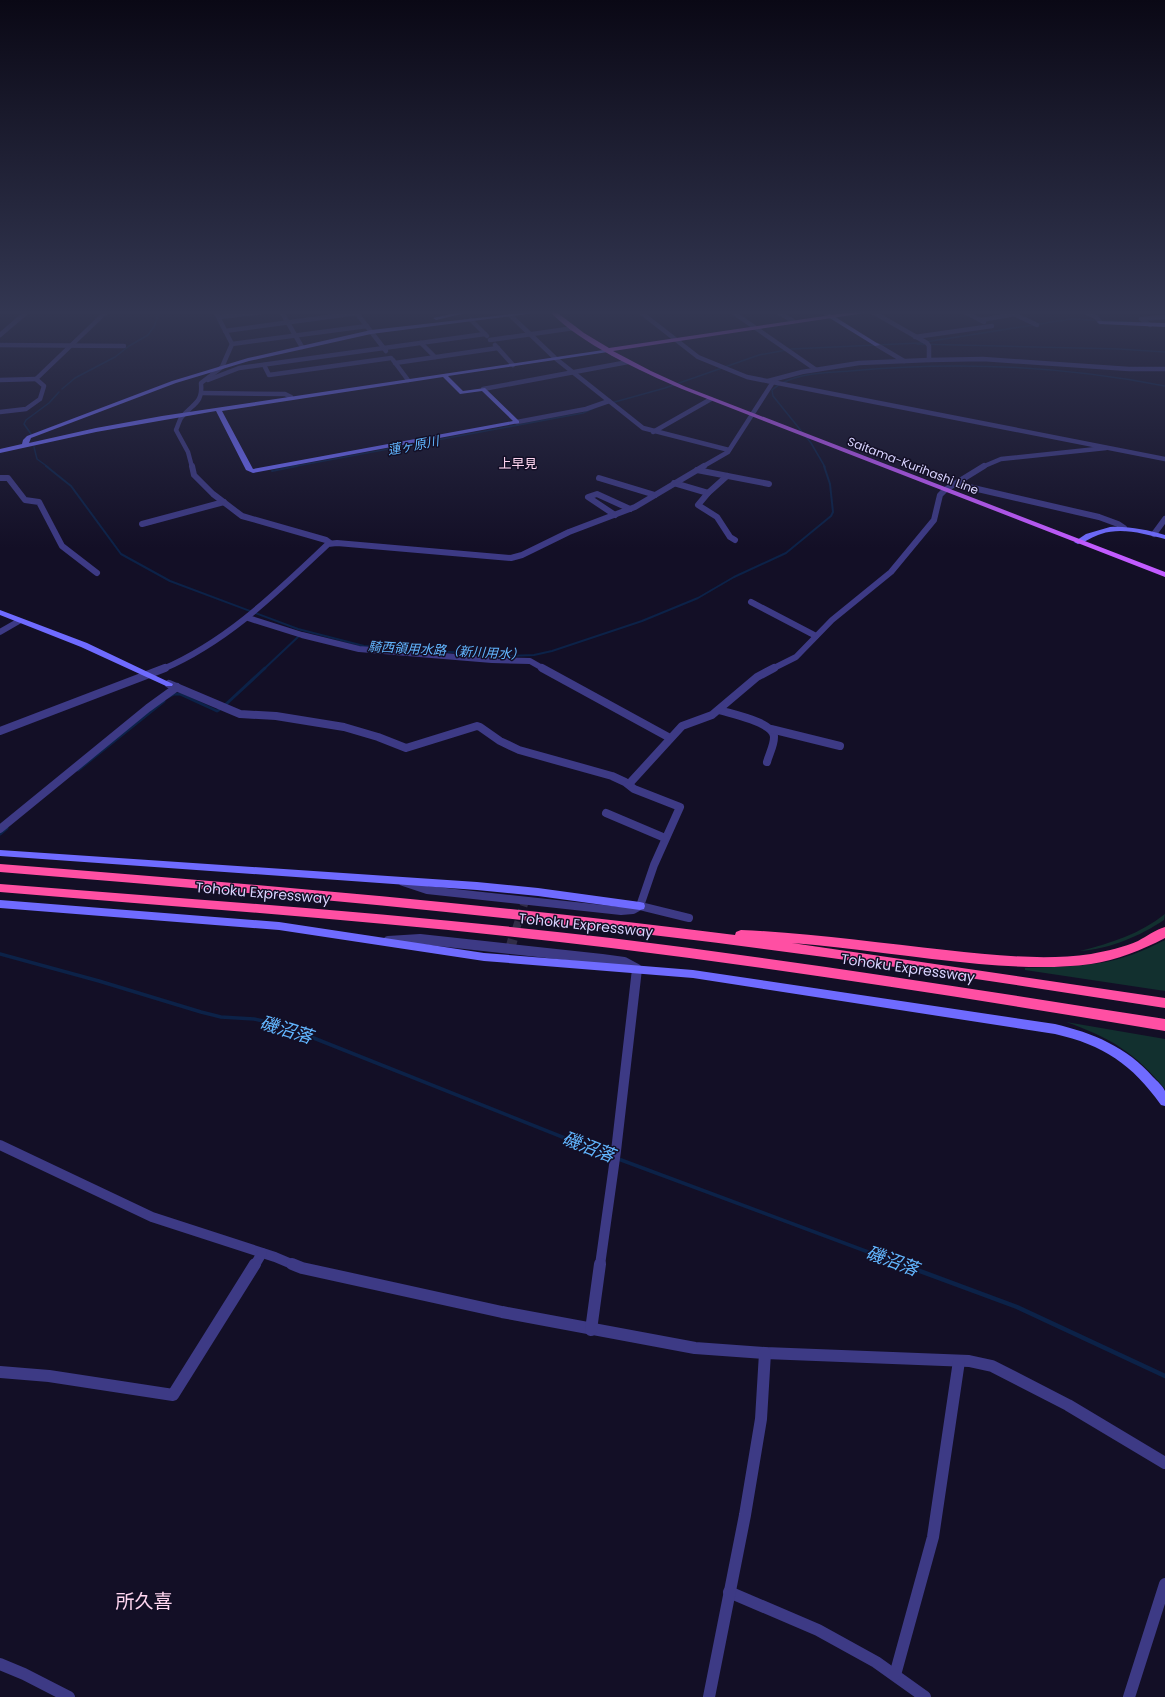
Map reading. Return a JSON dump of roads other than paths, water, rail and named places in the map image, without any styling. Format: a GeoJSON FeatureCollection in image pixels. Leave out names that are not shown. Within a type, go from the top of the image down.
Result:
{"type":"FeatureCollection","features":[{"type":"Feature","properties":{"kind":"highway","name":"Tohoku Expressway"},"geometry":{"type":"LineString","coordinates":[[0,868],[353,898],[671,933],[958,970],[1165,1003]]}},
{"type":"Feature","properties":{"kind":"highway","name":"Tohoku Expressway"},"geometry":{"type":"LineString","coordinates":[[0,888],[204,903],[517,933],[739,960],[969,992],[1165,1024]]}},
{"type":"Feature","properties":{"kind":"highway"},"geometry":{"type":"LineString","coordinates":[[671,933],[766,936],[916,953],[1016,961],[1060,962],[1085,960],[1125,951],[1156,938],[1165,932]]}},
{"type":"Feature","properties":{"kind":"highway"},"geometry":{"type":"LineString","coordinates":[[969,992],[1035,1010],[1165,1032]]}},
{"type":"Feature","properties":{"kind":"main road","name":"Saitama-Kurihashi Line"},"geometry":{"type":"LineString","coordinates":[[690,390],[950,487],[1165,575]]}},
{"type":"Feature","properties":{"kind":"main road","name":"Saitama-Kurihashi Line"},"geometry":{"type":"LineString","coordinates":[[696,390],[752,414]]}},
{"type":"Feature","properties":{"kind":"main road","name":"Saitama-Kurihashi Line"},"geometry":{"type":"LineString","coordinates":[[1080,540],[1165,570]]}},
{"type":"Feature","properties":{"kind":"street"},"geometry":{"type":"LineString","coordinates":[[0,412],[26,409],[40,400],[43,390]]}},
{"type":"Feature","properties":{"kind":"street"},"geometry":{"type":"LineString","coordinates":[[26,445],[26,440],[29,437],[154,390]]}},
{"type":"Feature","properties":{"kind":"street"},"geometry":{"type":"LineString","coordinates":[[0,451],[120,425],[338,390]]}},
{"type":"Feature","properties":{"kind":"street"},"geometry":{"type":"LineString","coordinates":[[459,390],[462,393],[482,390]]}},
{"type":"Feature","properties":{"kind":"street"},"geometry":{"type":"LineString","coordinates":[[483,390],[517,422]]}},
{"type":"Feature","properties":{"kind":"street"},"geometry":{"type":"LineString","coordinates":[[595,390],[643,428],[653,432],[729,450]]}},
{"type":"Feature","properties":{"kind":"street"},"geometry":{"type":"LineString","coordinates":[[0,731],[149,675],[184,660],[214,642],[251,615],[324,546],[330,543],[337,542],[511,558],[522,555],[569,532],[630,509],[729,450],[765,390]]}},
{"type":"Feature","properties":{"kind":"street"},"geometry":{"type":"LineString","coordinates":[[812,390],[1165,459]]}},
{"type":"Feature","properties":{"kind":"street"},"geometry":{"type":"LineString","coordinates":[[291,397],[285,394],[202,393],[199,400],[184,414],[176,430],[188,452],[194,475],[242,516],[326,540],[330,543]]}},
{"type":"Feature","properties":{"kind":"street"},"geometry":{"type":"LineString","coordinates":[[653,432],[711,399]]}},
{"type":"Feature","properties":{"kind":"street"},"geometry":{"type":"LineString","coordinates":[[218,409],[249,470],[253,471],[586,409],[610,402]]}},
{"type":"Feature","properties":{"kind":"street"},"geometry":{"type":"LineString","coordinates":[[629,784],[684,724],[706,718],[719,710],[757,677],[796,657],[832,620],[891,572],[934,520],[940,495],[950,487],[981,468],[1001,459],[1106,448]]}},
{"type":"Feature","properties":{"kind":"street"},"geometry":{"type":"LineString","coordinates":[[697,470],[769,484]]}},
{"type":"Feature","properties":{"kind":"street"},"geometry":{"type":"LineString","coordinates":[[727,476],[698,504],[717,517],[730,536],[735,540]]}},
{"type":"Feature","properties":{"kind":"street"},"geometry":{"type":"LineString","coordinates":[[0,478],[8,478],[25,500],[39,502],[62,546],[96,573]]}},
{"type":"Feature","properties":{"kind":"street"},"geometry":{"type":"LineString","coordinates":[[599,478],[655,495]]}},
{"type":"Feature","properties":{"kind":"street"},"geometry":{"type":"LineString","coordinates":[[674,483],[708,493]]}},
{"type":"Feature","properties":{"kind":"street"},"geometry":{"type":"LineString","coordinates":[[950,487],[1099,517],[1118,524],[1124,528]]}},
{"type":"Feature","properties":{"kind":"street"},"geometry":{"type":"LineString","coordinates":[[614,515],[588,497],[597,494],[630,509]]}},
{"type":"Feature","properties":{"kind":"street"},"geometry":{"type":"LineString","coordinates":[[142,524],[224,502]]}},
{"type":"Feature","properties":{"kind":"street"},"geometry":{"type":"LineString","coordinates":[[1154,534],[1165,519]]}},
{"type":"Feature","properties":{"kind":"street"},"geometry":{"type":"LineString","coordinates":[[1080,540],[1101,530],[1124,528],[1165,537]]}},
{"type":"Feature","properties":{"kind":"street"},"geometry":{"type":"LineString","coordinates":[[751,602],[816,636]]}},
{"type":"Feature","properties":{"kind":"street"},"geometry":{"type":"LineString","coordinates":[[0,612],[19,621],[84,645],[173,686],[240,714],[276,716],[344,727],[378,737],[406,748],[451,733],[477,726],[482,727],[501,741],[521,750],[604,774],[629,784],[634,789],[680,807],[654,865],[640,906]]}},
{"type":"Feature","properties":{"kind":"street"},"geometry":{"type":"LineString","coordinates":[[251,615],[302,635],[359,649],[492,660],[530,661],[602,702],[670,738]]}},
{"type":"Feature","properties":{"kind":"street"},"geometry":{"type":"LineString","coordinates":[[0,632],[19,621]]}},
{"type":"Feature","properties":{"kind":"street"},"geometry":{"type":"LineString","coordinates":[[0,829],[173,686]]}},
{"type":"Feature","properties":{"kind":"street"},"geometry":{"type":"LineString","coordinates":[[719,710],[771,728],[840,746]]}},
{"type":"Feature","properties":{"kind":"street"},"geometry":{"type":"LineString","coordinates":[[767,762],[774,739],[774,733],[771,728]]}},
{"type":"Feature","properties":{"kind":"street"},"geometry":{"type":"LineString","coordinates":[[606,813],[665,838]]}},
{"type":"Feature","properties":{"kind":"street"},"geometry":{"type":"LineString","coordinates":[[0,853],[248,869],[401,882],[491,887],[640,906],[689,918]]}},
{"type":"Feature","properties":{"kind":"street"},"geometry":{"type":"LineString","coordinates":[[0,904],[279,926],[335,933],[484,957],[605,968],[694,974],[1069,1031],[1086,1036],[1117,1052],[1149,1079],[1165,1101]]}},
{"type":"Feature","properties":{"kind":"street"},"geometry":{"type":"LineString","coordinates":[[591,1330],[615,1159],[637,969]]}},
{"type":"Feature","properties":{"kind":"street"},"geometry":{"type":"LineString","coordinates":[[0,1145],[152,1217],[262,1253],[302,1268],[502,1312],[591,1330],[695,1348],[765,1353],[959,1361],[992,1366],[1068,1405],[1165,1463]]}},
{"type":"Feature","properties":{"kind":"street"},"geometry":{"type":"LineString","coordinates":[[0,1372],[49,1376],[173,1395],[262,1253]]}},
{"type":"Feature","properties":{"kind":"street"},"geometry":{"type":"LineString","coordinates":[[709,1697],[745,1515],[761,1419],[765,1353]]}},
{"type":"Feature","properties":{"kind":"street"},"geometry":{"type":"LineString","coordinates":[[895,1675],[933,1537],[959,1361]]}},
{"type":"Feature","properties":{"kind":"street"},"geometry":{"type":"LineString","coordinates":[[1130,1697],[1165,1584]]}},
{"type":"Feature","properties":{"kind":"street"},"geometry":{"type":"LineString","coordinates":[[729,1592],[818,1630],[876,1662],[925,1697]]}},
{"type":"Feature","properties":{"kind":"street"},"geometry":{"type":"LineString","coordinates":[[0,1664],[70,1697]]}},
{"type":"Feature","properties":{"kind":"waterway","name":"蓮ヶ原川"},"geometry":{"type":"LineString","coordinates":[[611,403],[657,390]]}},
{"type":"Feature","properties":{"kind":"waterway","name":"騎西領用水路（新川用水）"},"geometry":{"type":"LineString","coordinates":[[772,390],[773,396],[811,443],[825,467]]}},
{"type":"Feature","properties":{"kind":"waterway","name":"騎西領用水路（新川用水）"},"geometry":{"type":"LineString","coordinates":[[31,434],[24,424],[26,420],[49,403],[59,392]]}},
{"type":"Feature","properties":{"kind":"waterway","name":"蓮ヶ原川"},"geometry":{"type":"LineString","coordinates":[[291,467],[583,413],[594,408]]}},
{"type":"Feature","properties":{"kind":"waterway","name":"騎西領用水路（新川用水）"},"geometry":{"type":"LineString","coordinates":[[34,447],[37,459],[48,467]]}},
{"type":"Feature","properties":{"kind":"waterway","name":"騎西領用水路（新川用水）"},"geometry":{"type":"LineString","coordinates":[[46,466],[71,486],[121,554],[170,581],[298,629],[364,646],[509,656],[534,655],[552,651],[642,621],[698,598],[734,577],[786,553],[831,516],[833,512],[830,484],[824,466]]}},
{"type":"Feature","properties":{"kind":"waterway","name":"蓮ヶ原川"},"geometry":{"type":"LineString","coordinates":[[272,471],[297,466]]}},
{"type":"Feature","properties":{"kind":"waterway"},"geometry":{"type":"LineString","coordinates":[[264,669],[299,636]]}},
{"type":"Feature","properties":{"kind":"waterway"},"geometry":{"type":"LineString","coordinates":[[224,706],[265,668]]}},
{"type":"Feature","properties":{"kind":"waterway"},"geometry":{"type":"LineString","coordinates":[[168,697],[174,694],[180,694],[217,711],[219,710]]}},
{"type":"Feature","properties":{"kind":"waterway"},"geometry":{"type":"LineString","coordinates":[[78,770],[164,701]]}},
{"type":"Feature","properties":{"kind":"waterway"},"geometry":{"type":"LineString","coordinates":[[0,834],[7,828]]}},
{"type":"Feature","properties":{"kind":"waterway","name":"磯沼落"},"geometry":{"type":"LineString","coordinates":[[0,954],[99,981],[201,1012],[221,1017],[254,1019],[281,1025],[605,1154],[903,1265]]}},
{"type":"Feature","properties":{"kind":"waterway","name":"磯沼落"},"geometry":{"type":"LineString","coordinates":[[901,1264],[1017,1307],[1165,1376]]}},
{"type":"Feature","properties":{"kind":"tunnel"},"geometry":{"type":"LineString","coordinates":[[516,929],[525,901]]}},
{"type":"Feature","properties":{"kind":"tunnel"},"geometry":{"type":"LineString","coordinates":[[510,949],[516,928]]}},
{"type":"Feature","properties":{"kind":"district","name":"上早見"},"geometry":{"type":"Point","coordinates":[518,463]}},
{"type":"Feature","properties":{"kind":"district","name":"所久喜"},"geometry":{"type":"Point","coordinates":[144,1601]}}]}
